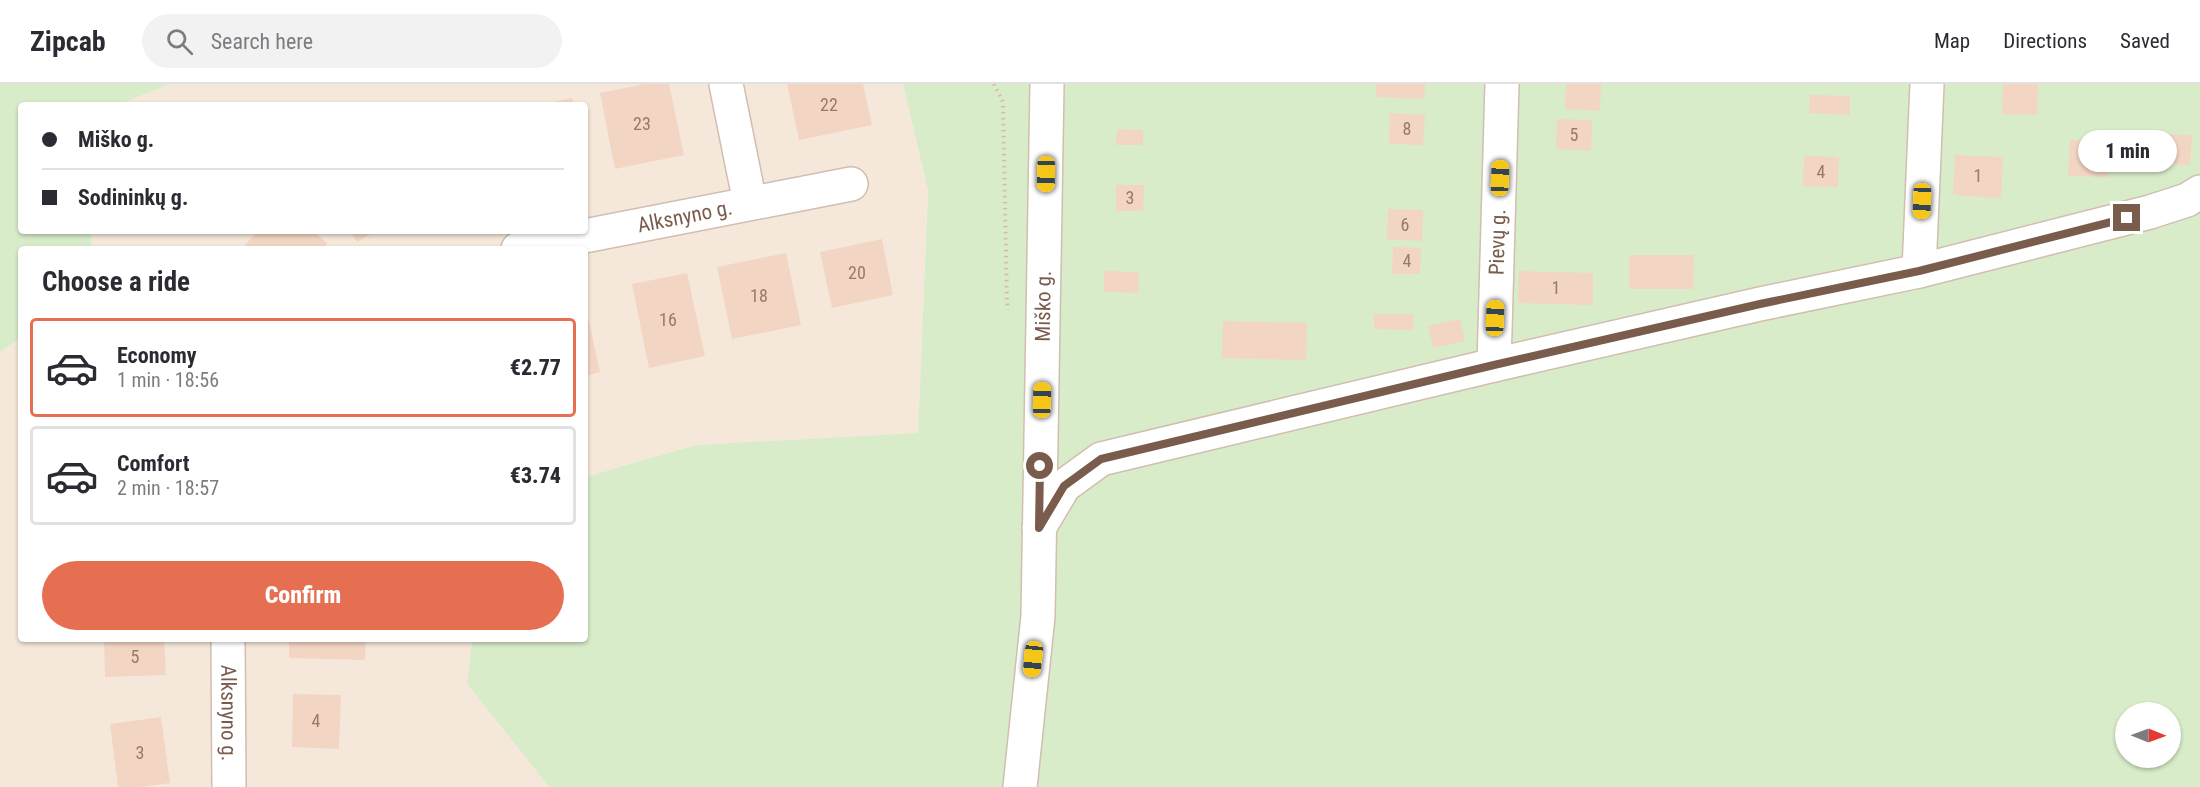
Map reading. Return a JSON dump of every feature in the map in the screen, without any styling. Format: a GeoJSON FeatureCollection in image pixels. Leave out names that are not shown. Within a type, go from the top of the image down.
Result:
{"type":"FeatureCollection","features":[{"type":"Feature","properties":{"kind":"street"},"geometry":{"type":"LineString","coordinates":[[726,84],[750,203]]}},
{"type":"Feature","properties":{"kind":"street","name":"Miško g."},"geometry":{"type":"LineString","coordinates":[[1020,787],[1038,616],[1047,84]]}},
{"type":"Feature","properties":{"kind":"street","name":"Pievų g."},"geometry":{"type":"LineString","coordinates":[[1494,365],[1502,84]]}},
{"type":"Feature","properties":{"kind":"street"},"geometry":{"type":"LineString","coordinates":[[1919,271],[1927,84]]}},
{"type":"Feature","properties":{"kind":"street","name":"Alksnyno g."},"geometry":{"type":"LineString","coordinates":[[533,246],[851,184]]}},
{"type":"Feature","properties":{"kind":"street"},"geometry":{"type":"LineString","coordinates":[[1039,528],[1064,486],[1101,459],[1494,365],[1760,304],[1919,271],[2150,212],[2187,200],[2200,192]]}},
{"type":"Feature","properties":{"kind":"street","name":"Alksnyno g."},"geometry":{"type":"LineString","coordinates":[[228,642],[230,787]]}},
{"type":"Feature","properties":{"kind":"shaded area"},"geometry":{"type":"Polygon","coordinates":[[[170,84],[903,84],[928,191],[918,434],[696,445],[588,476],[588,246],[91,246],[91,234],[588,234],[588,102],[125,102],[170,84]]]}},
{"type":"Feature","properties":{"kind":"shaded area"},"geometry":{"type":"Polygon","coordinates":[[[18,340],[18,642],[472,642],[467,684],[549,787],[0,787],[0,352],[18,340]]]}},
{"type":"Feature","properties":{"kind":"green space"},"geometry":{"type":"Polygon","coordinates":[[[0,84],[170,84],[125,102],[18,102],[18,234],[91,234],[91,246],[18,246],[18,340],[0,352],[0,84]]]}},
{"type":"Feature","properties":{"kind":"green space"},"geometry":{"type":"Polygon","coordinates":[[[903,84],[2200,84],[2200,787],[549,787],[467,684],[472,642],[588,642],[588,476],[696,445],[918,433],[928,191],[903,84]]]}},
{"type":"Feature","properties":{"kind":"building"},"geometry":{"type":"Polygon","coordinates":[[[644,84],[669,84],[684,155],[615,169],[600,93],[644,84]]]}},
{"type":"Feature","properties":{"kind":"building"},"geometry":{"type":"Polygon","coordinates":[[[787,84],[863,84],[872,125],[799,140],[787,84]]]}},
{"type":"Feature","properties":{"kind":"building"},"geometry":{"type":"Polygon","coordinates":[[[1376,84],[1425,84],[1424,99],[1376,97],[1376,84]]]}},
{"type":"Feature","properties":{"kind":"building"},"geometry":{"type":"Polygon","coordinates":[[[1566,84],[1601,84],[1600,111],[1565,109],[1566,84]]]}},
{"type":"Feature","properties":{"kind":"building"},"geometry":{"type":"Polygon","coordinates":[[[2003,84],[2038,84],[2037,115],[2002,114],[2003,84]]]}},
{"type":"Feature","properties":{"kind":"building"},"geometry":{"type":"Polygon","coordinates":[[[1810,95],[1850,96],[1850,115],[1809,113],[1810,95]]]}},
{"type":"Feature","properties":{"kind":"building"},"geometry":{"type":"Polygon","coordinates":[[[572,98],[573,102],[554,102],[572,98]]]}},
{"type":"Feature","properties":{"kind":"building"},"geometry":{"type":"Polygon","coordinates":[[[1390,113],[1425,115],[1423,145],[1389,144],[1390,113]]]}},
{"type":"Feature","properties":{"kind":"building"},"geometry":{"type":"Polygon","coordinates":[[[1557,119],[1592,120],[1591,151],[1556,149],[1557,119]]]}},
{"type":"Feature","properties":{"kind":"building"},"geometry":{"type":"Polygon","coordinates":[[[1117,129],[1143,130],[1143,145],[1116,145],[1117,129]]]}},
{"type":"Feature","properties":{"kind":"building"},"geometry":{"type":"Polygon","coordinates":[[[2156,134],[2192,135],[2190,165],[2155,164],[2156,134]]]}},
{"type":"Feature","properties":{"kind":"building"},"geometry":{"type":"Polygon","coordinates":[[[2070,140],[2108,141],[2107,177],[2068,176],[2070,140]]]}},
{"type":"Feature","properties":{"kind":"building"},"geometry":{"type":"Polygon","coordinates":[[[1955,155],[2003,157],[2001,198],[1953,195],[1955,155]]]}},
{"type":"Feature","properties":{"kind":"building"},"geometry":{"type":"Polygon","coordinates":[[[1804,156],[1839,157],[1838,187],[1803,186],[1804,156]]]}},
{"type":"Feature","properties":{"kind":"building"},"geometry":{"type":"Polygon","coordinates":[[[1116,185],[1144,185],[1143,211],[1116,211],[1116,185]]]}},
{"type":"Feature","properties":{"kind":"building"},"geometry":{"type":"Polygon","coordinates":[[[1388,209],[1423,210],[1422,241],[1387,239],[1388,209]]]}},
{"type":"Feature","properties":{"kind":"building"},"geometry":{"type":"Polygon","coordinates":[[[254,234],[316,234],[327,243],[325,246],[244,246],[254,234]]]}},
{"type":"Feature","properties":{"kind":"building"},"geometry":{"type":"Polygon","coordinates":[[[352,234],[371,234],[357,242],[352,234]]]}},
{"type":"Feature","properties":{"kind":"building"},"geometry":{"type":"Polygon","coordinates":[[[882,239],[893,295],[832,308],[820,252],[882,239]]]}},
{"type":"Feature","properties":{"kind":"building"},"geometry":{"type":"Polygon","coordinates":[[[1393,247],[1421,248],[1420,274],[1392,274],[1393,247]]]}},
{"type":"Feature","properties":{"kind":"building"},"geometry":{"type":"Polygon","coordinates":[[[786,253],[801,325],[732,339],[717,267],[786,253]]]}},
{"type":"Feature","properties":{"kind":"building"},"geometry":{"type":"Polygon","coordinates":[[[1629,255],[1694,255],[1693,289],[1629,289],[1629,255]]]}},
{"type":"Feature","properties":{"kind":"building"},"geometry":{"type":"Polygon","coordinates":[[[1104,271],[1139,272],[1138,293],[1104,292],[1104,271]]]}},
{"type":"Feature","properties":{"kind":"building"},"geometry":{"type":"Polygon","coordinates":[[[1519,271],[1593,273],[1593,305],[1518,303],[1519,271]]]}},
{"type":"Feature","properties":{"kind":"building"},"geometry":{"type":"Polygon","coordinates":[[[687,273],[705,356],[649,368],[632,284],[687,273]]]}},
{"type":"Feature","properties":{"kind":"building"},"geometry":{"type":"Polygon","coordinates":[[[1374,314],[1414,314],[1413,330],[1374,329],[1374,314]]]}},
{"type":"Feature","properties":{"kind":"building"},"geometry":{"type":"Polygon","coordinates":[[[588,317],[600,372],[588,375],[588,317]]]}},
{"type":"Feature","properties":{"kind":"building"},"geometry":{"type":"Polygon","coordinates":[[[1460,319],[1465,341],[1433,348],[1428,326],[1460,319]]]}},
{"type":"Feature","properties":{"kind":"building"},"geometry":{"type":"Polygon","coordinates":[[[1223,321],[1307,323],[1306,360],[1222,358],[1223,321]]]}},
{"type":"Feature","properties":{"kind":"building"},"geometry":{"type":"Polygon","coordinates":[[[104,642],[164,642],[166,675],[105,677],[104,642]]]}},
{"type":"Feature","properties":{"kind":"building"},"geometry":{"type":"Polygon","coordinates":[[[289,642],[366,642],[365,660],[289,658],[289,642]]]}},
{"type":"Feature","properties":{"kind":"building"},"geometry":{"type":"Polygon","coordinates":[[[293,694],[341,695],[339,749],[292,747],[293,694]]]}},
{"type":"Feature","properties":{"kind":"building"},"geometry":{"type":"Polygon","coordinates":[[[161,717],[170,783],[142,787],[118,787],[110,724],[161,717]]]}},
{"type":"Feature","properties":{"kind":"route"},"geometry":{"type":"LineString","coordinates":[[1040,466],[1039,528],[1064,486],[1101,459],[1494,365],[1760,304],[1919,271],[2127,218]]}}]}
